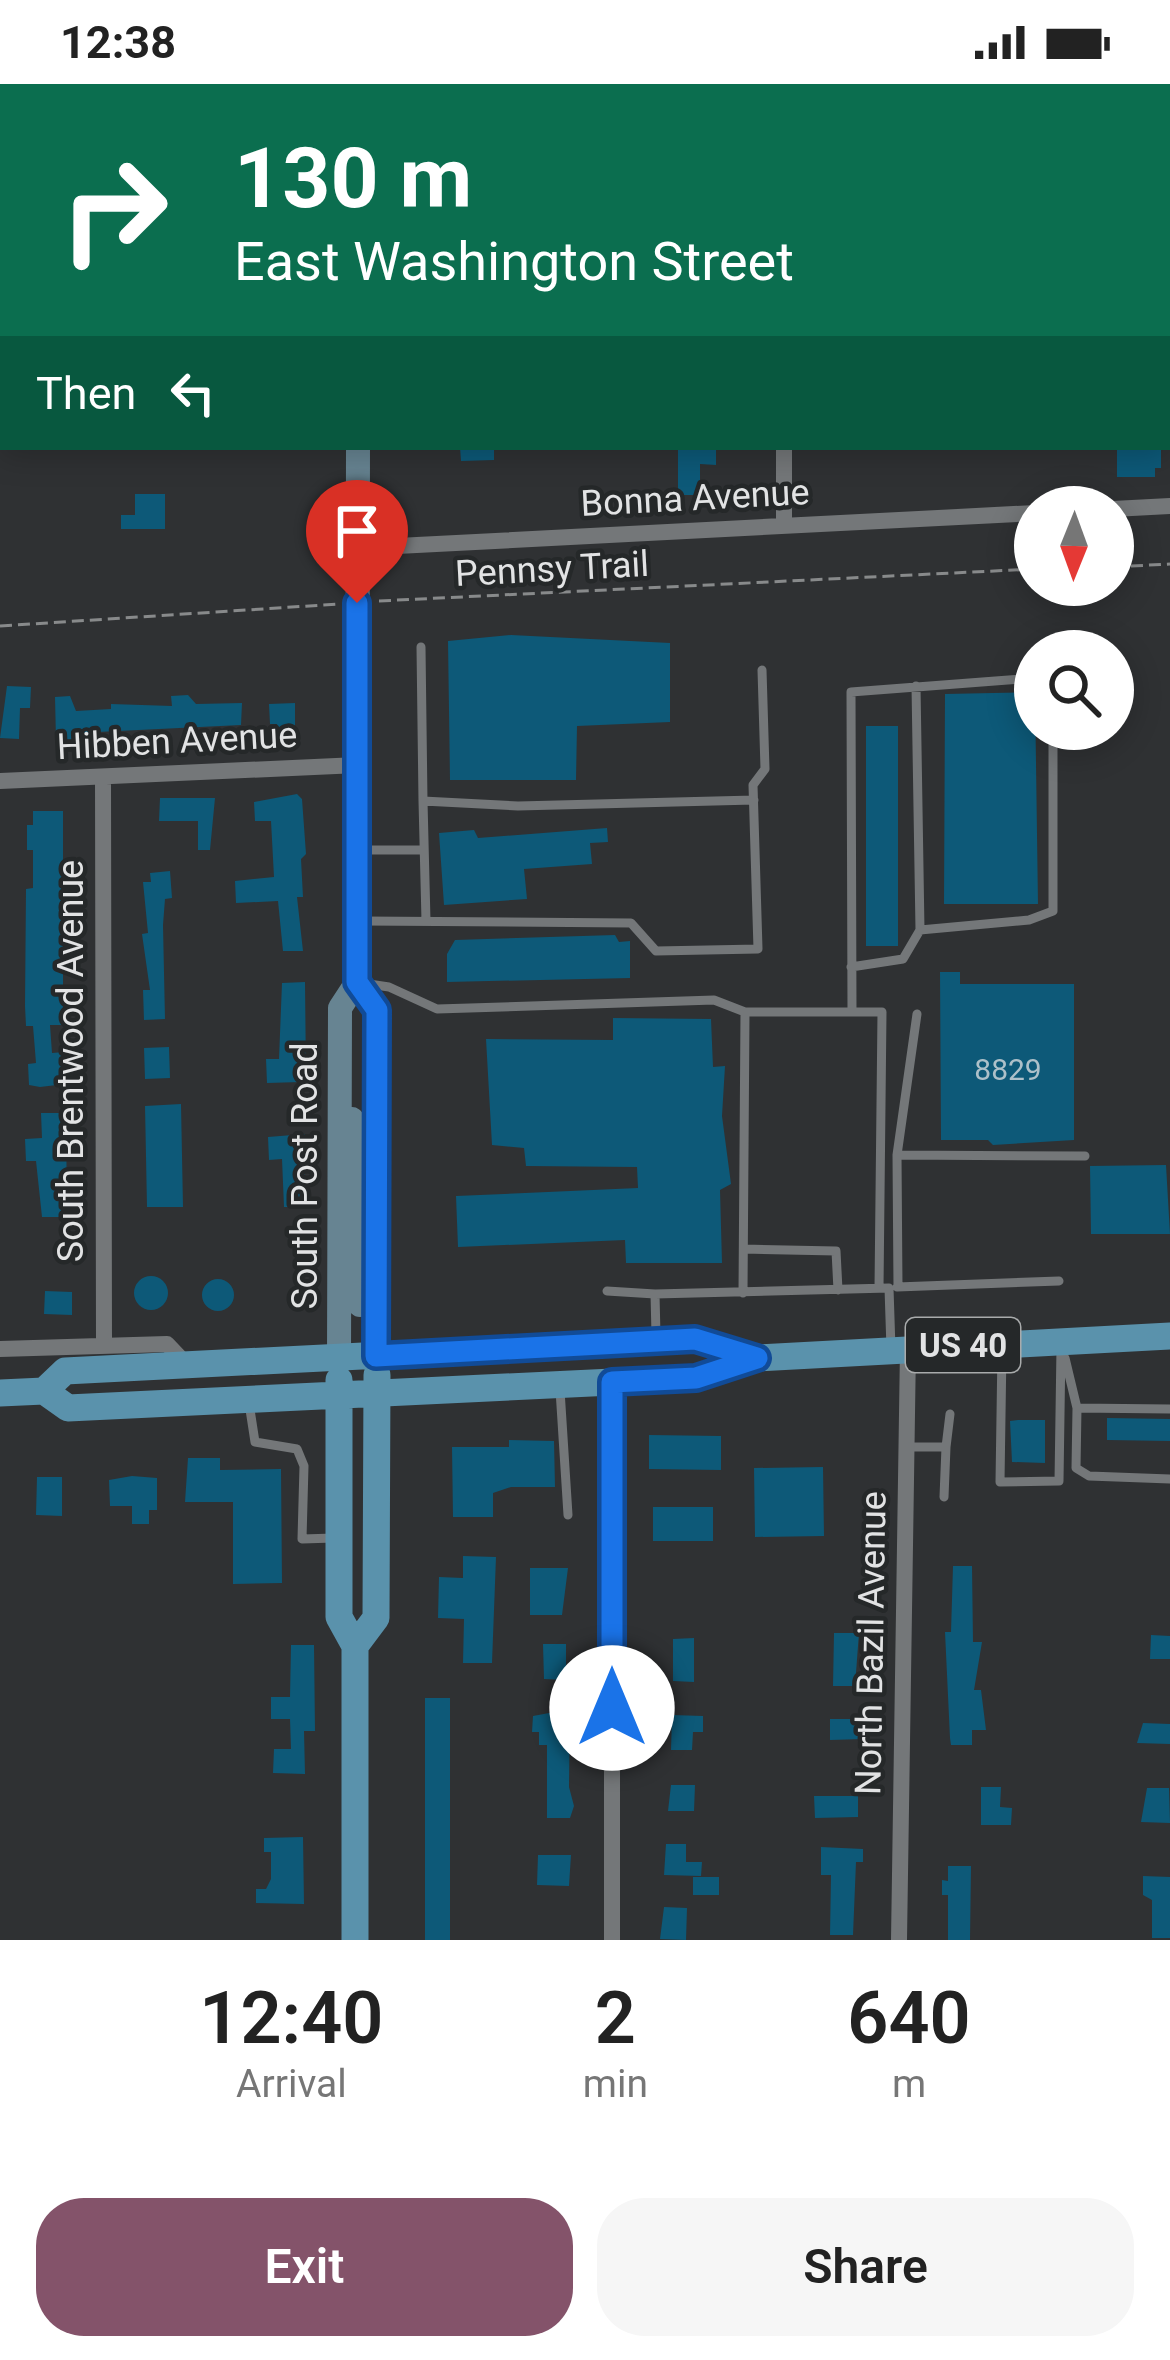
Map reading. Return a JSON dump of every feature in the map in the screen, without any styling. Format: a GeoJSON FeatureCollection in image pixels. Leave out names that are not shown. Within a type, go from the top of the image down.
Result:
{"type":"FeatureCollection","features":[{"type":"Feature","properties":{"kind":"main road","name":"South Post Road"},"geometry":{"type":"LineString","coordinates":[[339,1376],[340,1008],[357,982],[358,450]]}},
{"type":"Feature","properties":{"kind":"main road","name":"South Post Road"},"geometry":{"type":"LineString","coordinates":[[357,982],[377,1010],[380,1374]]}},
{"type":"Feature","properties":{"kind":"main road"},"geometry":{"type":"LineString","coordinates":[[340,1102],[355,1123],[360,1333],[380,1374],[376,1618],[355,1646]]}},
{"type":"Feature","properties":{"kind":"main road","name":"US 40"},"geometry":{"type":"LineString","coordinates":[[0,1393],[44,1391],[68,1408],[248,1400],[339,1376],[560,1384],[696,1378],[757,1358],[1170,1336]]}},
{"type":"Feature","properties":{"kind":"main road","name":"US 40"},"geometry":{"type":"LineString","coordinates":[[44,1391],[65,1371],[187,1365],[339,1376],[380,1374],[695,1339],[757,1358]]}},
{"type":"Feature","properties":{"kind":"main road"},"geometry":{"type":"LineString","coordinates":[[339,1376],[339,1617],[355,1646],[355,1940]]}},
{"type":"Feature","properties":{"kind":"street"},"geometry":{"type":"LineString","coordinates":[[784,450],[784,525]]}},
{"type":"Feature","properties":{"kind":"street"},"geometry":{"type":"LineString","coordinates":[[1134,508],[1170,506]]}},
{"type":"Feature","properties":{"kind":"street","name":"Bonna Avenue"},"geometry":{"type":"LineString","coordinates":[[358,548],[1014,514]]}},
{"type":"Feature","properties":{"kind":"street","name":"Hibben Avenue"},"geometry":{"type":"LineString","coordinates":[[0,781],[358,765]]}},
{"type":"Feature","properties":{"kind":"street","name":"South Brentwood Avenue"},"geometry":{"type":"LineString","coordinates":[[103,777],[104,1345]]}},
{"type":"Feature","properties":{"kind":"street"},"geometry":{"type":"LineString","coordinates":[[0,1348],[167,1344],[187,1365]]}},
{"type":"Feature","properties":{"kind":"street","name":"North Bazil Avenue"},"geometry":{"type":"LineString","coordinates":[[899,1348],[906,1447],[899,1940]]}},
{"type":"Feature","properties":{"kind":"street"},"geometry":{"type":"LineString","coordinates":[[612,1382],[612,1940]]}},
{"type":"Feature","properties":{"kind":"lane"},"geometry":{"type":"LineString","coordinates":[[421,647],[426,921]]}},
{"type":"Feature","properties":{"kind":"lane"},"geometry":{"type":"LineString","coordinates":[[357,921],[631,923],[656,951],[758,949],[753,785],[765,769],[762,670]]}},
{"type":"Feature","properties":{"kind":"lane"},"geometry":{"type":"LineString","coordinates":[[852,1012],[850,692],[1014,679]]}},
{"type":"Feature","properties":{"kind":"lane"},"geometry":{"type":"LineString","coordinates":[[851,967],[902,959],[920,930],[916,686]]}},
{"type":"Feature","properties":{"kind":"lane"},"geometry":{"type":"LineString","coordinates":[[920,930],[1028,920],[1053,911],[1053,750]]}},
{"type":"Feature","properties":{"kind":"lane"},"geometry":{"type":"LineString","coordinates":[[423,801],[518,806],[754,800]]}},
{"type":"Feature","properties":{"kind":"lane"},"geometry":{"type":"LineString","coordinates":[[358,850],[424,850]]}},
{"type":"Feature","properties":{"kind":"lane"},"geometry":{"type":"LineString","coordinates":[[357,982],[389,987],[436,1010],[714,1000],[745,1012],[882,1012],[888,1288],[899,1348]]}},
{"type":"Feature","properties":{"kind":"lane"},"geometry":{"type":"LineString","coordinates":[[743,1293],[745,1012]]}},
{"type":"Feature","properties":{"kind":"lane"},"geometry":{"type":"LineString","coordinates":[[888,1288],[897,1155],[916,1014]]}},
{"type":"Feature","properties":{"kind":"lane"},"geometry":{"type":"LineString","coordinates":[[897,1155],[1085,1156]]}},
{"type":"Feature","properties":{"kind":"lane"},"geometry":{"type":"LineString","coordinates":[[744,1250],[836,1251],[838,1290]]}},
{"type":"Feature","properties":{"kind":"lane"},"geometry":{"type":"LineString","coordinates":[[607,1291],[743,1293],[1059,1281]]}},
{"type":"Feature","properties":{"kind":"lane"},"geometry":{"type":"LineString","coordinates":[[655,1294],[656,1341]]}},
{"type":"Feature","properties":{"kind":"lane"},"geometry":{"type":"LineString","coordinates":[[1002,1344],[1000,1482],[1059,1480],[1061,1341]]}},
{"type":"Feature","properties":{"kind":"lane"},"geometry":{"type":"LineString","coordinates":[[1061,1341],[1077,1408],[1076,1468],[1089,1476],[1170,1479]]}},
{"type":"Feature","properties":{"kind":"lane"},"geometry":{"type":"LineString","coordinates":[[560,1384],[568,1515]]}},
{"type":"Feature","properties":{"kind":"lane"},"geometry":{"type":"LineString","coordinates":[[248,1400],[255,1442],[297,1449],[304,1466],[302,1539],[339,1538]]}},
{"type":"Feature","properties":{"kind":"lane"},"geometry":{"type":"LineString","coordinates":[[1077,1408],[1170,1409]]}},
{"type":"Feature","properties":{"kind":"lane"},"geometry":{"type":"LineString","coordinates":[[944,1497],[950,1414]]}},
{"type":"Feature","properties":{"kind":"lane"},"geometry":{"type":"LineString","coordinates":[[906,1447],[946,1447]]}},
{"type":"Feature","properties":{"kind":"path"},"geometry":{"type":"LineString","coordinates":[[1134,565],[1170,564]]}},
{"type":"Feature","properties":{"kind":"path","name":"Pennsy Trail"},"geometry":{"type":"LineString","coordinates":[[0,626],[1014,570]]}},
{"type":"Feature","properties":{"kind":"building"},"geometry":{"type":"Polygon","coordinates":[[[460,450],[494,450],[494,460],[461,461],[460,450]]]}},
{"type":"Feature","properties":{"kind":"building"},"geometry":{"type":"Polygon","coordinates":[[[678,450],[716,450],[716,465],[700,464],[700,495],[678,495],[678,450]]]}},
{"type":"Feature","properties":{"kind":"building"},"geometry":{"type":"Polygon","coordinates":[[[1117,450],[1161,450],[1161,468],[1155,468],[1155,477],[1117,477],[1117,450]]]}},
{"type":"Feature","properties":{"kind":"building"},"geometry":{"type":"Polygon","coordinates":[[[135,494],[165,494],[165,529],[121,529],[121,515],[135,515],[135,494]]]}},
{"type":"Feature","properties":{"kind":"building"},"geometry":{"type":"Polygon","coordinates":[[[511,635],[670,643],[670,722],[577,726],[576,780],[450,780],[448,641],[511,635]]]}},
{"type":"Feature","properties":{"kind":"building"},"geometry":{"type":"Polygon","coordinates":[[[7,686],[31,687],[30,708],[20,708],[19,739],[0,738],[7,686]]]}},
{"type":"Feature","properties":{"kind":"building"},"geometry":{"type":"Polygon","coordinates":[[[1014,692],[1014,750],[1036,750],[1038,904],[944,904],[945,694],[1014,692]]]}},
{"type":"Feature","properties":{"kind":"building"},"geometry":{"type":"Polygon","coordinates":[[[188,695],[196,704],[242,703],[241,725],[77,733],[77,739],[56,740],[55,697],[70,696],[76,711],[111,709],[111,704],[172,706],[171,696],[188,695]]]}},
{"type":"Feature","properties":{"kind":"building"},"geometry":{"type":"Polygon","coordinates":[[[295,703],[295,730],[278,731],[277,724],[270,724],[269,704],[295,703]]]}},
{"type":"Feature","properties":{"kind":"building"},"geometry":{"type":"Polygon","coordinates":[[[866,726],[898,726],[898,946],[866,946],[866,726]]]}},
{"type":"Feature","properties":{"kind":"building"},"geometry":{"type":"Polygon","coordinates":[[[297,794],[302,799],[306,854],[301,859],[303,897],[297,897],[303,951],[283,951],[278,901],[236,903],[235,881],[274,877],[271,821],[255,821],[254,802],[297,794]]]}},
{"type":"Feature","properties":{"kind":"building"},"geometry":{"type":"Polygon","coordinates":[[[160,798],[215,798],[210,850],[198,850],[198,821],[159,821],[160,798]]]}},
{"type":"Feature","properties":{"kind":"building"},"geometry":{"type":"Polygon","coordinates":[[[33,811],[63,811],[63,1025],[50,1025],[52,1053],[64,1052],[65,1084],[40,1087],[29,1085],[28,1064],[36,1063],[33,1026],[26,1026],[25,1006],[26,889],[33,888],[33,850],[27,850],[27,825],[33,825],[33,811]]]}},
{"type":"Feature","properties":{"kind":"building"},"geometry":{"type":"Polygon","coordinates":[[[607,828],[608,842],[590,843],[592,864],[524,869],[527,899],[444,905],[439,833],[474,830],[478,838],[607,828]]]}},
{"type":"Feature","properties":{"kind":"building"},"geometry":{"type":"Polygon","coordinates":[[[170,871],[172,898],[165,899],[163,925],[165,1019],[144,1020],[143,990],[150,990],[142,934],[148,933],[143,882],[151,882],[150,873],[170,871]]]}},
{"type":"Feature","properties":{"kind":"building"},"geometry":{"type":"Polygon","coordinates":[[[615,935],[619,942],[630,941],[630,978],[447,982],[447,954],[455,940],[615,935]]]}},
{"type":"Feature","properties":{"kind":"building"},"geometry":{"type":"Polygon","coordinates":[[[940,972],[960,972],[960,984],[1074,984],[1074,1140],[993,1145],[988,1140],[941,1140],[940,972]]]}},
{"type":"Feature","properties":{"kind":"building"},"geometry":{"type":"Polygon","coordinates":[[[305,982],[306,1075],[301,1082],[267,1083],[266,1059],[279,1059],[282,983],[305,982]]]}},
{"type":"Feature","properties":{"kind":"building"},"geometry":{"type":"Polygon","coordinates":[[[613,1018],[711,1019],[713,1067],[725,1066],[722,1116],[731,1184],[720,1190],[722,1263],[626,1263],[625,1240],[458,1247],[456,1196],[638,1188],[637,1167],[526,1166],[524,1148],[492,1145],[486,1039],[613,1040],[613,1018]]]}},
{"type":"Feature","properties":{"kind":"building"},"geometry":{"type":"Polygon","coordinates":[[[169,1047],[170,1078],[145,1079],[144,1048],[169,1047]]]}},
{"type":"Feature","properties":{"kind":"building"},"geometry":{"type":"Polygon","coordinates":[[[181,1104],[183,1207],[147,1207],[145,1106],[181,1104]]]}},
{"type":"Feature","properties":{"kind":"building"},"geometry":{"type":"Polygon","coordinates":[[[41,1113],[66,1113],[67,1217],[42,1217],[36,1161],[26,1161],[25,1139],[42,1138],[41,1113]]]}},
{"type":"Feature","properties":{"kind":"building"},"geometry":{"type":"Polygon","coordinates":[[[305,1134],[304,1207],[284,1207],[282,1159],[269,1160],[268,1137],[305,1134]]]}},
{"type":"Feature","properties":{"kind":"building"},"geometry":{"type":"Polygon","coordinates":[[[1166,1165],[1170,1234],[1091,1234],[1090,1166],[1166,1165]]]}},
{"type":"Feature","properties":{"kind":"building"},"geometry":{"type":"Polygon","coordinates":[[[151,1276],[163,1281],[168,1293],[163,1305],[151,1310],[139,1305],[134,1293],[139,1281],[151,1276]]]}},
{"type":"Feature","properties":{"kind":"building"},"geometry":{"type":"Polygon","coordinates":[[[218,1279],[229,1284],[234,1295],[229,1306],[218,1311],[207,1306],[202,1295],[207,1284],[218,1279]]]}},
{"type":"Feature","properties":{"kind":"building"},"geometry":{"type":"Polygon","coordinates":[[[45,1291],[72,1292],[72,1315],[44,1314],[45,1291]]]}},
{"type":"Feature","properties":{"kind":"building"},"geometry":{"type":"Polygon","coordinates":[[[1107,1418],[1170,1419],[1170,1441],[1107,1440],[1107,1418]]]}},
{"type":"Feature","properties":{"kind":"building"},"geometry":{"type":"Polygon","coordinates":[[[1045,1420],[1045,1463],[1012,1462],[1010,1421],[1045,1420]]]}},
{"type":"Feature","properties":{"kind":"building"},"geometry":{"type":"Polygon","coordinates":[[[649,1435],[721,1436],[721,1470],[649,1469],[649,1435]]]}},
{"type":"Feature","properties":{"kind":"building"},"geometry":{"type":"Polygon","coordinates":[[[509,1440],[554,1441],[555,1487],[511,1487],[493,1493],[493,1517],[453,1517],[452,1447],[509,1447],[509,1440]]]}},
{"type":"Feature","properties":{"kind":"building"},"geometry":{"type":"Polygon","coordinates":[[[188,1458],[220,1458],[220,1470],[281,1469],[282,1583],[233,1584],[233,1502],[185,1502],[188,1458]]]}},
{"type":"Feature","properties":{"kind":"building"},"geometry":{"type":"Polygon","coordinates":[[[823,1467],[824,1536],[755,1537],[754,1468],[823,1467]]]}},
{"type":"Feature","properties":{"kind":"building"},"geometry":{"type":"Polygon","coordinates":[[[37,1477],[62,1477],[62,1516],[36,1515],[37,1477]]]}},
{"type":"Feature","properties":{"kind":"building"},"geometry":{"type":"Polygon","coordinates":[[[157,1478],[157,1510],[149,1510],[149,1524],[132,1524],[132,1506],[110,1506],[109,1480],[157,1478]]]}},
{"type":"Feature","properties":{"kind":"building"},"geometry":{"type":"Polygon","coordinates":[[[653,1507],[713,1507],[713,1541],[653,1541],[653,1507]]]}},
{"type":"Feature","properties":{"kind":"building"},"geometry":{"type":"Polygon","coordinates":[[[463,1556],[496,1557],[492,1663],[463,1663],[464,1619],[438,1618],[439,1577],[463,1578],[463,1556]]]}},
{"type":"Feature","properties":{"kind":"building"},"geometry":{"type":"Polygon","coordinates":[[[953,1566],[972,1566],[973,1642],[982,1642],[974,1690],[981,1690],[986,1730],[972,1730],[972,1745],[951,1745],[950,1738],[945,1632],[951,1632],[953,1566]]]}},
{"type":"Feature","properties":{"kind":"building"},"geometry":{"type":"Polygon","coordinates":[[[530,1568],[568,1568],[562,1615],[530,1615],[530,1568]]]}},
{"type":"Feature","properties":{"kind":"building"},"geometry":{"type":"Polygon","coordinates":[[[834,1633],[859,1633],[855,1686],[833,1686],[834,1633]]]}},
{"type":"Feature","properties":{"kind":"building"},"geometry":{"type":"Polygon","coordinates":[[[1151,1635],[1170,1636],[1170,1659],[1150,1659],[1151,1635]]]}},
{"type":"Feature","properties":{"kind":"building"},"geometry":{"type":"Polygon","coordinates":[[[694,1638],[694,1682],[673,1681],[673,1639],[694,1638]]]}},
{"type":"Feature","properties":{"kind":"building"},"geometry":{"type":"Polygon","coordinates":[[[543,1644],[566,1644],[566,1680],[544,1679],[543,1644]]]}},
{"type":"Feature","properties":{"kind":"building"},"geometry":{"type":"Polygon","coordinates":[[[291,1645],[314,1645],[315,1731],[304,1731],[305,1774],[273,1773],[274,1749],[291,1749],[290,1719],[271,1719],[271,1697],[290,1697],[291,1645]]]}},
{"type":"Feature","properties":{"kind":"building"},"geometry":{"type":"Polygon","coordinates":[[[425,1698],[450,1698],[450,1940],[425,1940],[425,1698]]]}},
{"type":"Feature","properties":{"kind":"building"},"geometry":{"type":"Polygon","coordinates":[[[570,1713],[569,1787],[574,1806],[570,1818],[547,1818],[547,1745],[539,1745],[539,1732],[532,1732],[533,1716],[570,1713]]]}},
{"type":"Feature","properties":{"kind":"building"},"geometry":{"type":"Polygon","coordinates":[[[672,1715],[703,1716],[703,1732],[693,1732],[692,1750],[671,1750],[672,1715]]]}},
{"type":"Feature","properties":{"kind":"building"},"geometry":{"type":"Polygon","coordinates":[[[830,1719],[864,1719],[864,1739],[830,1740],[830,1719]]]}},
{"type":"Feature","properties":{"kind":"building"},"geometry":{"type":"Polygon","coordinates":[[[1143,1723],[1170,1724],[1170,1744],[1137,1743],[1143,1723]]]}},
{"type":"Feature","properties":{"kind":"building"},"geometry":{"type":"Polygon","coordinates":[[[671,1785],[695,1785],[694,1811],[668,1811],[671,1785]]]}},
{"type":"Feature","properties":{"kind":"building"},"geometry":{"type":"Polygon","coordinates":[[[981,1787],[1001,1787],[1000,1807],[1012,1808],[1011,1825],[981,1825],[981,1787]]]}},
{"type":"Feature","properties":{"kind":"building"},"geometry":{"type":"Polygon","coordinates":[[[1147,1788],[1169,1788],[1170,1823],[1141,1822],[1147,1788]]]}},
{"type":"Feature","properties":{"kind":"building"},"geometry":{"type":"Polygon","coordinates":[[[814,1796],[858,1796],[858,1817],[815,1818],[814,1796]]]}},
{"type":"Feature","properties":{"kind":"building"},"geometry":{"type":"Polygon","coordinates":[[[303,1837],[304,1904],[256,1903],[256,1889],[266,1889],[271,1879],[271,1852],[264,1852],[264,1838],[303,1837]]]}},
{"type":"Feature","properties":{"kind":"building"},"geometry":{"type":"Polygon","coordinates":[[[666,1844],[686,1844],[686,1862],[702,1862],[701,1876],[664,1875],[666,1844]]]}},
{"type":"Feature","properties":{"kind":"building"},"geometry":{"type":"Polygon","coordinates":[[[821,1847],[863,1849],[863,1862],[856,1862],[853,1935],[830,1935],[831,1875],[821,1875],[821,1847]]]}},
{"type":"Feature","properties":{"kind":"building"},"geometry":{"type":"Polygon","coordinates":[[[538,1855],[571,1855],[569,1886],[537,1885],[538,1855]]]}},
{"type":"Feature","properties":{"kind":"building"},"geometry":{"type":"Polygon","coordinates":[[[948,1866],[971,1866],[970,1940],[948,1940],[948,1895],[942,1895],[942,1880],[948,1881],[948,1866]]]}},
{"type":"Feature","properties":{"kind":"building"},"geometry":{"type":"Polygon","coordinates":[[[1143,1876],[1170,1877],[1170,1938],[1152,1938],[1152,1900],[1143,1895],[1143,1876]]]}},
{"type":"Feature","properties":{"kind":"building"},"geometry":{"type":"Polygon","coordinates":[[[693,1877],[719,1877],[719,1895],[693,1895],[693,1877]]]}},
{"type":"Feature","properties":{"kind":"building"},"geometry":{"type":"Polygon","coordinates":[[[664,1907],[687,1908],[686,1940],[660,1939],[664,1907]]]}},
{"type":"Feature","properties":{"kind":"route"},"geometry":{"type":"LineString","coordinates":[[357,603],[357,982],[377,1010],[376,1356],[695,1339],[757,1358],[696,1378],[612,1382],[612,1708]]}}]}
